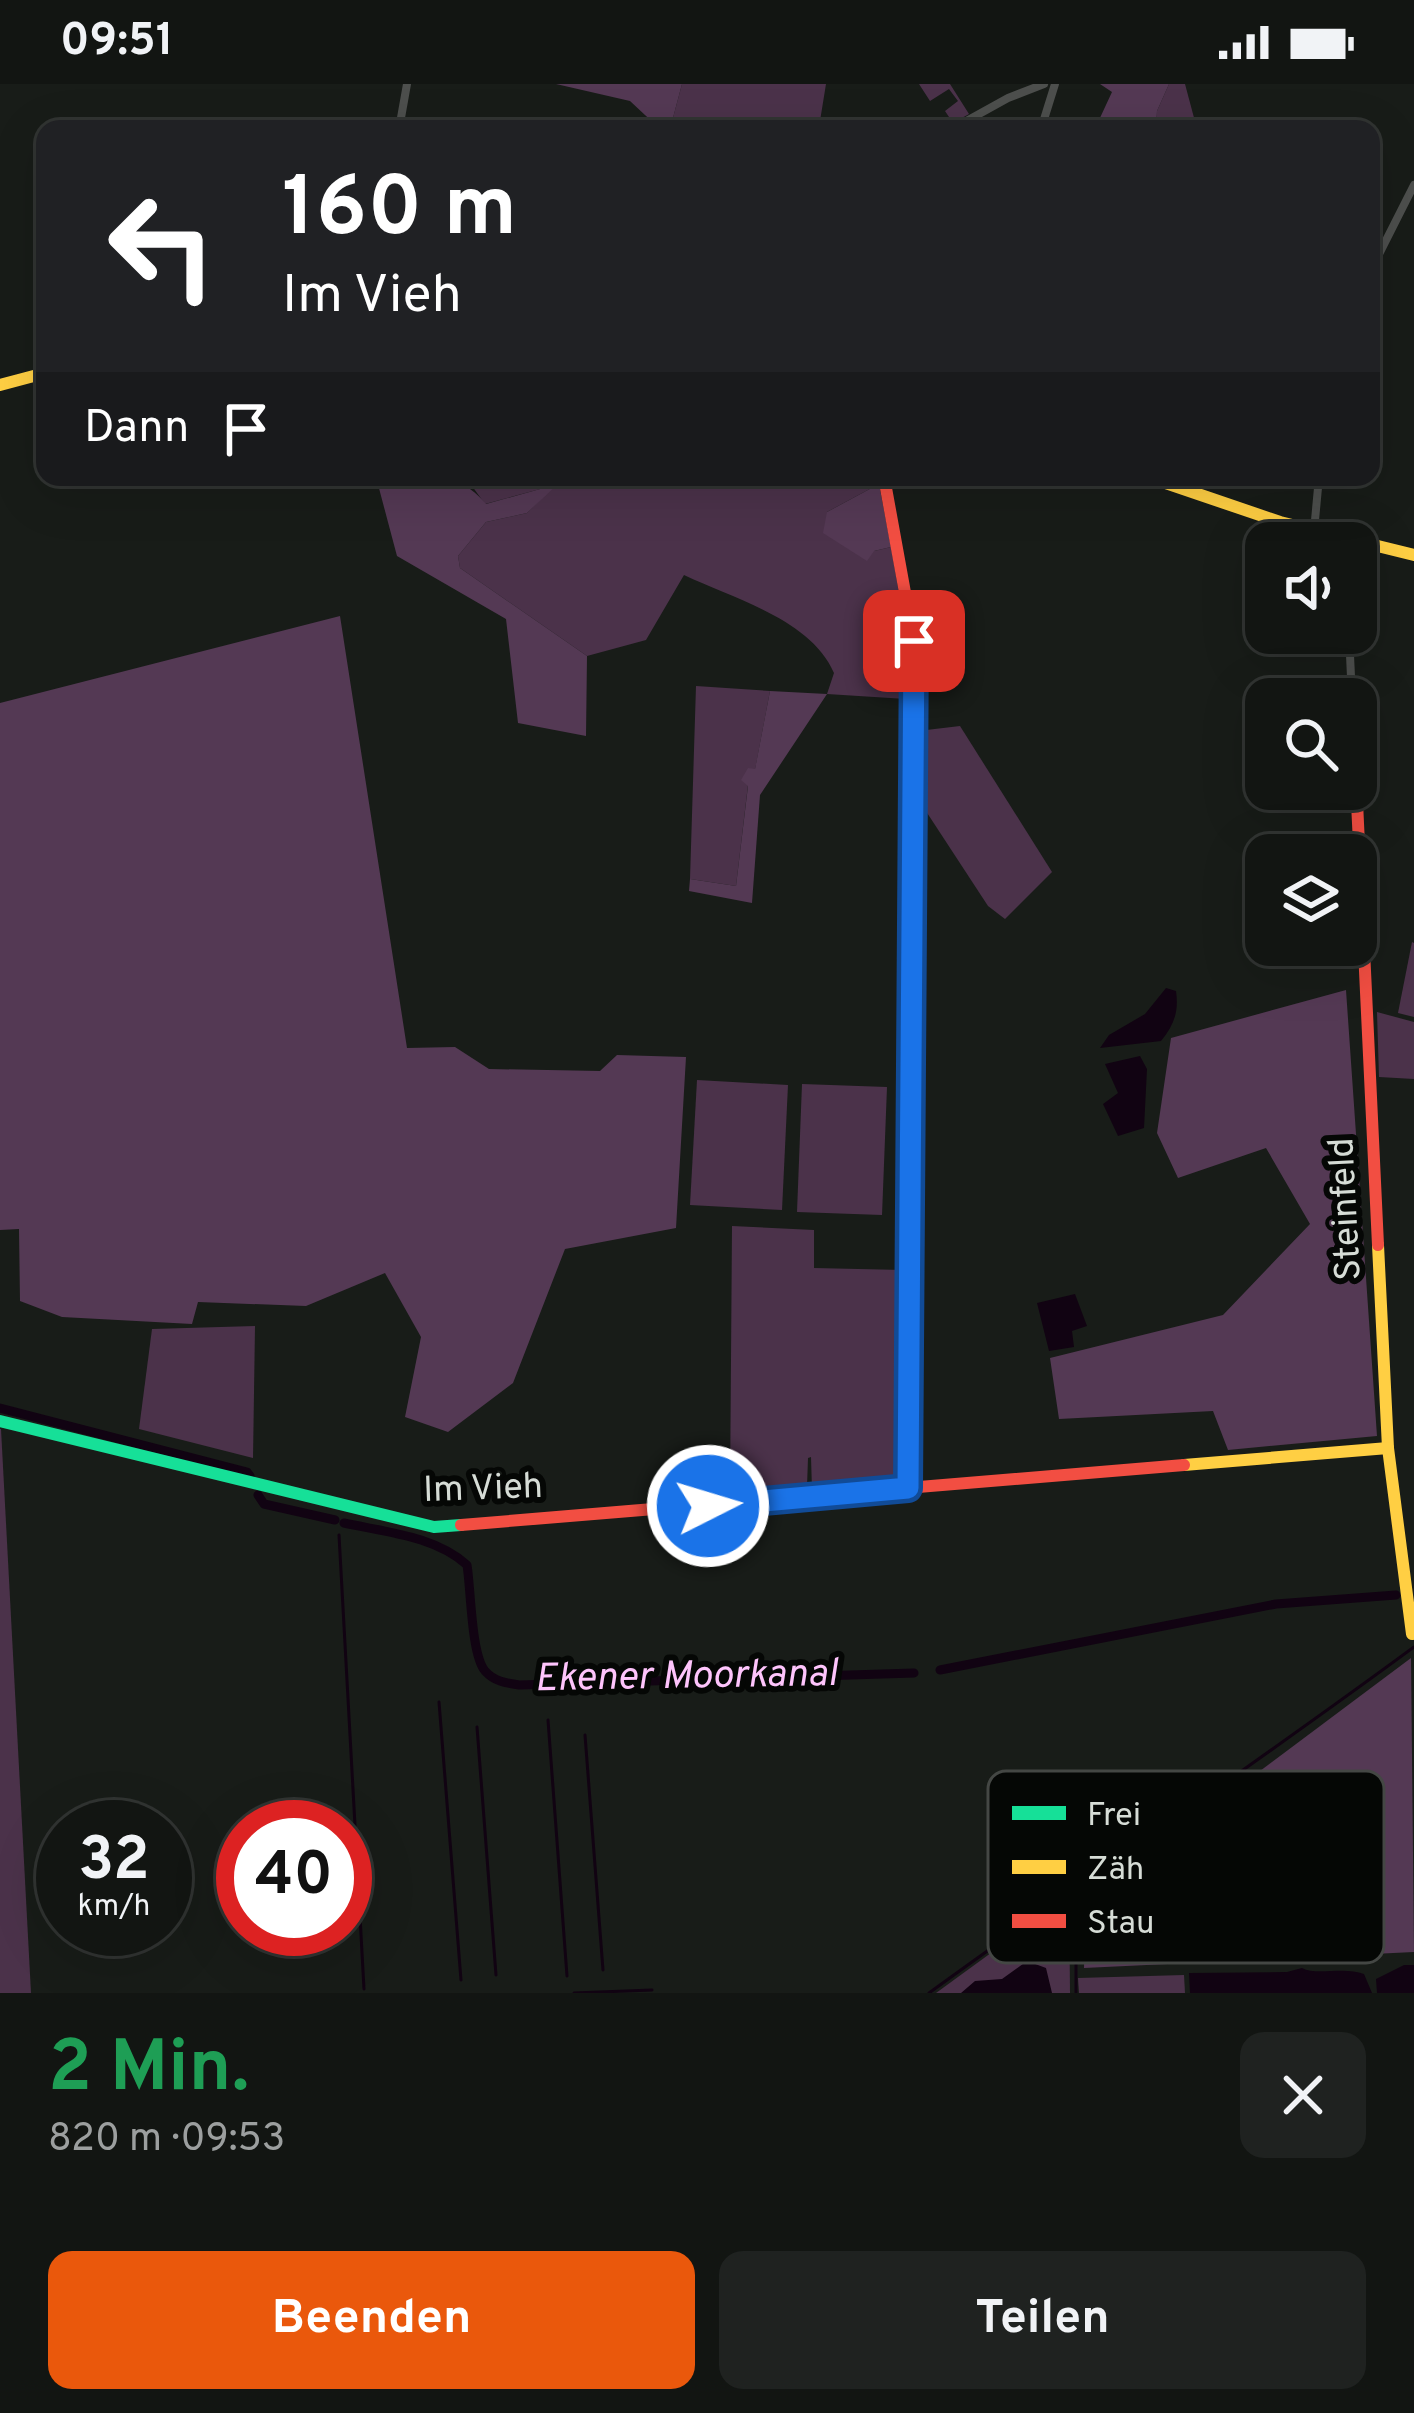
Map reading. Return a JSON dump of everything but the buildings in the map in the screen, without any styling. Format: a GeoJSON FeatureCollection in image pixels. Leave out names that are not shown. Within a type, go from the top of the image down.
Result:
{"type":"FeatureCollection","features":[{"type":"Feature","properties":{"kind":"street"},"geometry":{"type":"LineString","coordinates":[[401,120],[407,84]]}},
{"type":"Feature","properties":{"kind":"street"},"geometry":{"type":"LineString","coordinates":[[968,120],[1044,84]]}},
{"type":"Feature","properties":{"kind":"street"},"geometry":{"type":"LineString","coordinates":[[1045,120],[1055,84]]}},
{"type":"Feature","properties":{"kind":"street"},"geometry":{"type":"LineString","coordinates":[[1380,252],[1414,185]]}},
{"type":"Feature","properties":{"kind":"street"},"geometry":{"type":"LineString","coordinates":[[0,385],[36,375]]}},
{"type":"Feature","properties":{"kind":"street"},"geometry":{"type":"LineString","coordinates":[[886,486],[914,641],[908,1488]]}},
{"type":"Feature","properties":{"kind":"street"},"geometry":{"type":"LineString","coordinates":[[1176,486],[1286,522]]}},
{"type":"Feature","properties":{"kind":"street"},"geometry":{"type":"LineString","coordinates":[[1315,522],[1318,486]]}},
{"type":"Feature","properties":{"kind":"street"},"geometry":{"type":"LineString","coordinates":[[1377,548],[1414,556]]}},
{"type":"Feature","properties":{"kind":"street","name":"Steinfeld"},"geometry":{"type":"LineString","coordinates":[[1357,810],[1388,1448],[1412,1634]]}},
{"type":"Feature","properties":{"kind":"street","name":"Im Vieh"},"geometry":{"type":"LineString","coordinates":[[0,1421],[434,1527],[1388,1448]]}},
{"type":"Feature","properties":{"kind":"shaded area"},"geometry":{"type":"Polygon","coordinates":[[[556,84],[682,84],[672,120],[650,120],[630,101],[556,84]]]}},
{"type":"Feature","properties":{"kind":"shaded area"},"geometry":{"type":"Polygon","coordinates":[[[682,84],[826,84],[820,120],[672,120],[682,84]]]}},
{"type":"Feature","properties":{"kind":"shaded area"},"geometry":{"type":"Polygon","coordinates":[[[919,84],[950,84],[969,114],[951,120],[945,111],[958,101],[949,89],[930,101],[919,84]]]}},
{"type":"Feature","properties":{"kind":"shaded area"},"geometry":{"type":"Polygon","coordinates":[[[1100,84],[1169,84],[1156,120],[1099,120],[1112,92],[1100,84]]]}},
{"type":"Feature","properties":{"kind":"shaded area"},"geometry":{"type":"Polygon","coordinates":[[[1169,84],[1185,84],[1195,120],[1156,120],[1169,84]]]}},
{"type":"Feature","properties":{"kind":"shaded area"},"geometry":{"type":"Polygon","coordinates":[[[378,486],[464,486],[486,504],[556,486],[527,513],[486,522],[458,556],[460,568],[587,656],[586,736],[518,723],[506,619],[397,556],[378,486]]]}},
{"type":"Feature","properties":{"kind":"shaded area"},"geometry":{"type":"Polygon","coordinates":[[[472,486],[551,486],[485,504],[472,486]]]}},
{"type":"Feature","properties":{"kind":"shaded area"},"geometry":{"type":"Polygon","coordinates":[[[554,486],[875,486],[827,512],[874,551],[891,547],[906,634],[906,699],[827,694],[834,673],[808,638],[769,613],[684,575],[646,640],[587,656],[460,568],[458,556],[486,522],[527,513],[554,486]]]}},
{"type":"Feature","properties":{"kind":"shaded area"},"geometry":{"type":"Polygon","coordinates":[[[879,486],[891,547],[874,551],[867,561],[823,533],[827,512],[879,486]]]}},
{"type":"Feature","properties":{"kind":"shaded area"},"geometry":{"type":"Polygon","coordinates":[[[340,616],[407,1048],[455,1047],[489,1069],[600,1071],[617,1055],[686,1057],[676,1228],[565,1249],[513,1383],[448,1432],[405,1417],[421,1337],[385,1273],[306,1306],[198,1302],[192,1324],[62,1317],[20,1301],[19,1229],[0,1230],[0,703],[340,616]]]}},
{"type":"Feature","properties":{"kind":"shaded area"},"geometry":{"type":"Polygon","coordinates":[[[696,686],[770,691],[748,785],[736,886],[690,879],[696,686]]]}},
{"type":"Feature","properties":{"kind":"shaded area"},"geometry":{"type":"Polygon","coordinates":[[[770,691],[827,694],[760,795],[752,903],[689,891],[690,879],[736,886],[748,786],[741,780],[748,768],[755,769],[770,691]]]}},
{"type":"Feature","properties":{"kind":"shaded area"},"geometry":{"type":"Polygon","coordinates":[[[960,726],[1052,872],[1005,919],[988,906],[918,799],[918,731],[960,726]]]}},
{"type":"Feature","properties":{"kind":"shaded area"},"geometry":{"type":"Polygon","coordinates":[[[1414,943],[1414,1017],[1398,1013],[1414,943]]]}},
{"type":"Feature","properties":{"kind":"shaded area"},"geometry":{"type":"Polygon","coordinates":[[[1166,988],[1176,991],[1177,1005],[1161,1041],[1100,1048],[1109,1035],[1145,1014],[1166,988]]]}},
{"type":"Feature","properties":{"kind":"shaded area"},"geometry":{"type":"Polygon","coordinates":[[[1346,990],[1377,1436],[1228,1450],[1213,1411],[1059,1419],[1050,1358],[1223,1315],[1310,1224],[1266,1148],[1178,1178],[1157,1133],[1171,1038],[1346,990]]]}},
{"type":"Feature","properties":{"kind":"shaded area"},"geometry":{"type":"Polygon","coordinates":[[[1377,1012],[1414,1022],[1414,1079],[1379,1077],[1377,1012]]]}},
{"type":"Feature","properties":{"kind":"shaded area"},"geometry":{"type":"Polygon","coordinates":[[[1140,1056],[1147,1069],[1144,1128],[1118,1136],[1103,1104],[1118,1093],[1105,1064],[1140,1056]]]}},
{"type":"Feature","properties":{"kind":"shaded area"},"geometry":{"type":"Polygon","coordinates":[[[697,1080],[788,1085],[782,1210],[690,1205],[697,1080]]]}},
{"type":"Feature","properties":{"kind":"shaded area"},"geometry":{"type":"Polygon","coordinates":[[[802,1084],[887,1087],[882,1215],[797,1212],[802,1084]]]}},
{"type":"Feature","properties":{"kind":"shaded area"},"geometry":{"type":"Polygon","coordinates":[[[732,1226],[814,1230],[814,1268],[903,1270],[903,1476],[896,1482],[812,1490],[811,1457],[807,1487],[730,1492],[732,1226]]]}},
{"type":"Feature","properties":{"kind":"shaded area"},"geometry":{"type":"Polygon","coordinates":[[[1075,1294],[1087,1326],[1072,1331],[1074,1347],[1049,1351],[1037,1303],[1075,1294]]]}},
{"type":"Feature","properties":{"kind":"shaded area"},"geometry":{"type":"Polygon","coordinates":[[[255,1326],[253,1458],[139,1429],[152,1329],[255,1326]]]}},
{"type":"Feature","properties":{"kind":"shaded area"},"geometry":{"type":"Polygon","coordinates":[[[1,1429],[31,1993],[0,1993],[1,1429]]]}},
{"type":"Feature","properties":{"kind":"shaded area"},"geometry":{"type":"Polygon","coordinates":[[[1411,1658],[1414,1952],[1384,1953],[1384,1771],[1260,1771],[1411,1658]]]}},
{"type":"Feature","properties":{"kind":"shaded area"},"geometry":{"type":"Polygon","coordinates":[[[988,1955],[988,1963],[1070,1963],[1070,1993],[936,1993],[988,1955]]]}},
{"type":"Feature","properties":{"kind":"shaded area"},"geometry":{"type":"Polygon","coordinates":[[[1024,1963],[1032,1963],[1046,1968],[1052,1993],[961,1993],[975,1981],[1002,1979],[1024,1963]]]}},
{"type":"Feature","properties":{"kind":"shaded area"},"geometry":{"type":"Polygon","coordinates":[[[1084,1963],[1187,1963],[1084,1968],[1084,1963]]]}},
{"type":"Feature","properties":{"kind":"shaded area"},"geometry":{"type":"Polygon","coordinates":[[[1414,1965],[1414,1993],[1377,1993],[1376,1979],[1414,1965]]]}},
{"type":"Feature","properties":{"kind":"shaded area"},"geometry":{"type":"Polygon","coordinates":[[[1302,1968],[1364,1974],[1372,1993],[1190,1993],[1189,1973],[1302,1968]]]}},
{"type":"Feature","properties":{"kind":"shaded area"},"geometry":{"type":"Polygon","coordinates":[[[1184,1975],[1185,1993],[1079,1993],[1078,1978],[1184,1975]]]}},
{"type":"Feature","properties":{"kind":"waterway","name":"Ekener Moorkanal"},"geometry":{"type":"LineString","coordinates":[[0,1408],[250,1476]]}},
{"type":"Feature","properties":{"kind":"waterway","name":"Ekener Moorkanal"},"geometry":{"type":"LineString","coordinates":[[258,1495],[264,1504],[335,1520]]}},
{"type":"Feature","properties":{"kind":"waterway","name":"Ekener Moorkanal"},"geometry":{"type":"LineString","coordinates":[[344,1523],[425,1541],[467,1565],[480,1663],[489,1675],[505,1683],[914,1673]]}},
{"type":"Feature","properties":{"kind":"waterway"},"geometry":{"type":"LineString","coordinates":[[339,1535],[364,1989]]}},
{"type":"Feature","properties":{"kind":"waterway","name":"Ekener Moorkanal"},"geometry":{"type":"LineString","coordinates":[[940,1670],[1276,1604],[1396,1595]]}},
{"type":"Feature","properties":{"kind":"waterway"},"geometry":{"type":"LineString","coordinates":[[1241,1771],[1414,1647]]}},
{"type":"Feature","properties":{"kind":"waterway"},"geometry":{"type":"LineString","coordinates":[[439,1702],[461,1980]]}},
{"type":"Feature","properties":{"kind":"waterway"},"geometry":{"type":"LineString","coordinates":[[548,1720],[567,1976]]}},
{"type":"Feature","properties":{"kind":"waterway"},"geometry":{"type":"LineString","coordinates":[[477,1727],[496,1975]]}},
{"type":"Feature","properties":{"kind":"waterway"},"geometry":{"type":"LineString","coordinates":[[585,1735],[603,1970]]}},
{"type":"Feature","properties":{"kind":"waterway"},"geometry":{"type":"LineString","coordinates":[[929,1993],[988,1951]]}},
{"type":"Feature","properties":{"kind":"waterway"},"geometry":{"type":"LineString","coordinates":[[1076,1963],[1076,1993]]}},
{"type":"Feature","properties":{"kind":"waterway"},"geometry":{"type":"LineString","coordinates":[[574,1993],[652,1990]]}},
{"type":"Feature","properties":{"kind":"traffic: fast"},"geometry":{"type":"LineString","coordinates":[[0,1421],[434,1527],[461,1525]]}},
{"type":"Feature","properties":{"kind":"traffic: slow"},"geometry":{"type":"LineString","coordinates":[[0,385],[36,375]]}},
{"type":"Feature","properties":{"kind":"traffic: slow"},"geometry":{"type":"LineString","coordinates":[[1174,486],[1280,522],[1414,555]]}},
{"type":"Feature","properties":{"kind":"traffic: slow"},"geometry":{"type":"LineString","coordinates":[[908,1488],[911,1092]]}},
{"type":"Feature","properties":{"kind":"traffic: slow"},"geometry":{"type":"LineString","coordinates":[[1378,1245],[1388,1448],[1412,1634]]}},
{"type":"Feature","properties":{"kind":"traffic: slow"},"geometry":{"type":"LineString","coordinates":[[1184,1465],[1388,1448]]}},
{"type":"Feature","properties":{"kind":"traffic: jam"},"geometry":{"type":"LineString","coordinates":[[886,486],[914,642],[911,1092]]}},
{"type":"Feature","properties":{"kind":"traffic: jam"},"geometry":{"type":"LineString","coordinates":[[1357,810],[1378,1245]]}},
{"type":"Feature","properties":{"kind":"traffic: jam"},"geometry":{"type":"LineString","coordinates":[[461,1525],[1184,1465]]}},
{"type":"Feature","properties":{"kind":"route"},"geometry":{"type":"LineString","coordinates":[[708,1506],[908,1488],[914,641]]}}]}
